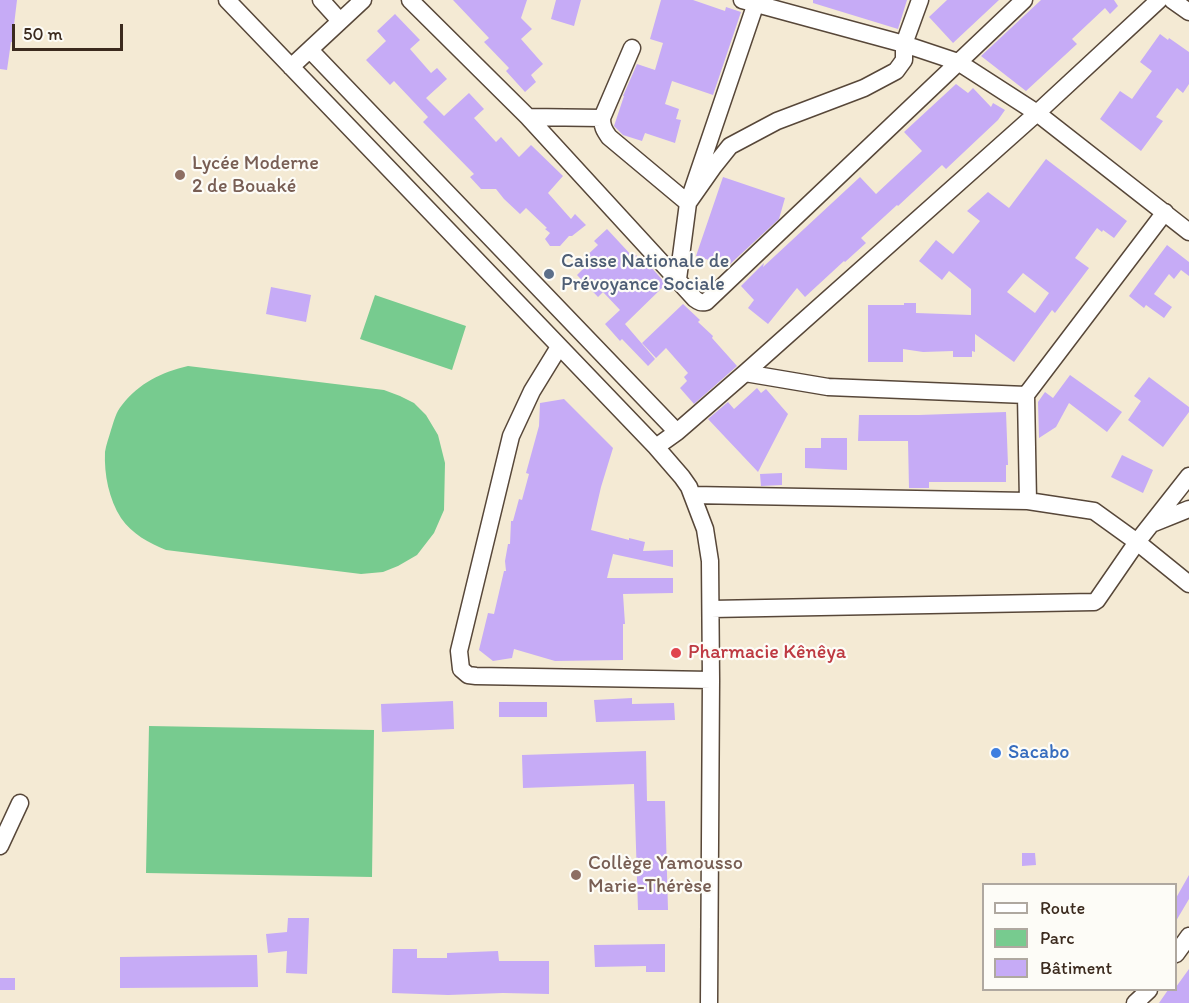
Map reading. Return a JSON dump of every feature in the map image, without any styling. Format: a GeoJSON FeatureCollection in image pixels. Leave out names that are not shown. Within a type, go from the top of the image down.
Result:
{"type":"FeatureCollection","features":[{"type":"Feature","properties":{"kind":"street"},"geometry":{"type":"LineString","coordinates":[[227,0],[656,447],[685,481],[692,495],[705,530],[710,561],[709,1003]]}},
{"type":"Feature","properties":{"kind":"street"},"geometry":{"type":"LineString","coordinates":[[321,0],[340,21]]}},
{"type":"Feature","properties":{"kind":"street"},"geometry":{"type":"LineString","coordinates":[[291,67],[363,0]]}},
{"type":"Feature","properties":{"kind":"street"},"geometry":{"type":"LineString","coordinates":[[410,0],[528,117],[698,302],[706,302],[1024,0]]}},
{"type":"Feature","properties":{"kind":"street"},"geometry":{"type":"LineString","coordinates":[[688,203],[730,146],[777,121],[864,88],[896,71],[904,60],[904,44],[920,0]]}},
{"type":"Feature","properties":{"kind":"street"},"geometry":{"type":"LineString","coordinates":[[656,447],[677,432],[745,373],[1037,113],[1159,0]]}},
{"type":"Feature","properties":{"kind":"street"},"geometry":{"type":"LineString","coordinates":[[1172,0],[1189,12]]}},
{"type":"Feature","properties":{"kind":"street"},"geometry":{"type":"LineString","coordinates":[[678,279],[688,203],[752,1],[904,44],[958,62],[1037,113],[1189,232]]}},
{"type":"Feature","properties":{"kind":"street"},"geometry":{"type":"LineString","coordinates":[[632,48],[602,118],[603,130],[688,203]]}},
{"type":"Feature","properties":{"kind":"street"},"geometry":{"type":"LineString","coordinates":[[310,50],[677,432]]}},
{"type":"Feature","properties":{"kind":"street"},"geometry":{"type":"LineString","coordinates":[[528,117],[602,118]]}},
{"type":"Feature","properties":{"kind":"street"},"geometry":{"type":"LineString","coordinates":[[1028,501],[1026,395],[1165,212]]}},
{"type":"Feature","properties":{"kind":"street"},"geometry":{"type":"LineString","coordinates":[[559,347],[532,391],[511,436],[459,651],[461,669],[468,675],[476,676],[711,680]]}},
{"type":"Feature","properties":{"kind":"street"},"geometry":{"type":"LineString","coordinates":[[745,373],[828,387],[1026,395]]}},
{"type":"Feature","properties":{"kind":"street"},"geometry":{"type":"LineString","coordinates":[[711,609],[1094,602],[1189,476]]}},
{"type":"Feature","properties":{"kind":"street"},"geometry":{"type":"LineString","coordinates":[[692,495],[1028,501],[1094,511],[1189,584]]}},
{"type":"Feature","properties":{"kind":"street"},"geometry":{"type":"LineString","coordinates":[[1150,525],[1189,509]]}},
{"type":"Feature","properties":{"kind":"street"},"geometry":{"type":"LineString","coordinates":[[0,846],[20,803]]}},
{"type":"Feature","properties":{"kind":"street"},"geometry":{"type":"LineString","coordinates":[[1177,953],[1189,936]]}},
{"type":"Feature","properties":{"kind":"street"},"geometry":{"type":"LineString","coordinates":[[1135,1003],[1148,991]]}},
{"type":"Feature","properties":{"kind":"green space"},"geometry":{"type":"Polygon","coordinates":[[[375,295],[466,326],[452,370],[360,339],[375,295]]]}},
{"type":"Feature","properties":{"kind":"green space"},"geometry":{"type":"Polygon","coordinates":[[[188,366],[384,390],[414,403],[426,415],[438,435],[445,463],[444,510],[434,533],[417,555],[398,566],[383,572],[361,574],[166,550],[141,537],[125,524],[113,503],[105,469],[107,444],[120,408],[136,390],[169,372],[188,366]]]}},
{"type":"Feature","properties":{"kind":"green space"},"geometry":{"type":"Polygon","coordinates":[[[149,726],[374,730],[372,877],[146,873],[149,726]]]}},
{"type":"Feature","properties":{"kind":"building"},"geometry":{"type":"Polygon","coordinates":[[[0,0],[17,0],[7,70],[0,69],[0,0]]]}},
{"type":"Feature","properties":{"kind":"building"},"geometry":{"type":"Polygon","coordinates":[[[453,0],[527,0],[521,18],[532,29],[521,39],[543,64],[531,75],[536,82],[525,92],[506,71],[509,68],[484,42],[489,38],[453,0]]]}},
{"type":"Feature","properties":{"kind":"building"},"geometry":{"type":"Polygon","coordinates":[[[556,0],[581,0],[574,26],[551,19],[556,0]]]}},
{"type":"Feature","properties":{"kind":"building"},"geometry":{"type":"Polygon","coordinates":[[[661,0],[693,0],[725,11],[726,7],[741,12],[713,95],[672,81],[665,104],[679,109],[676,119],[681,120],[675,143],[645,133],[642,141],[623,135],[614,126],[623,96],[637,64],[655,70],[663,43],[650,39],[661,0]]]}},
{"type":"Feature","properties":{"kind":"building"},"geometry":{"type":"Polygon","coordinates":[[[813,0],[907,0],[898,29],[813,3],[813,0]]]}},
{"type":"Feature","properties":{"kind":"building"},"geometry":{"type":"Polygon","coordinates":[[[947,0],[999,0],[953,43],[929,17],[947,0]]]}},
{"type":"Feature","properties":{"kind":"building"},"geometry":{"type":"Polygon","coordinates":[[[1041,0],[1114,0],[1118,6],[1110,14],[1105,8],[1072,39],[1077,44],[1026,91],[981,56],[1041,0]]]}},
{"type":"Feature","properties":{"kind":"building"},"geometry":{"type":"Polygon","coordinates":[[[395,14],[420,40],[410,49],[431,73],[437,68],[447,79],[426,98],[444,116],[469,93],[484,109],[474,118],[496,142],[501,137],[519,157],[531,145],[563,176],[548,193],[571,219],[575,214],[586,225],[569,236],[560,246],[550,246],[545,239],[550,233],[545,229],[547,228],[526,208],[520,214],[496,189],[481,189],[470,177],[474,174],[423,122],[428,117],[394,81],[390,85],[366,60],[386,41],[377,31],[395,14]]]}},
{"type":"Feature","properties":{"kind":"building"},"geometry":{"type":"Polygon","coordinates":[[[1160,34],[1189,52],[1189,84],[1183,93],[1177,88],[1156,117],[1163,121],[1141,151],[1100,119],[1120,91],[1132,99],[1152,71],[1140,62],[1160,34]]]}},
{"type":"Feature","properties":{"kind":"building"},"geometry":{"type":"Polygon","coordinates":[[[956,84],[968,93],[973,88],[991,107],[993,103],[1005,110],[998,120],[946,169],[942,165],[861,238],[866,243],[805,297],[797,288],[768,324],[748,308],[754,300],[741,286],[764,263],[763,267],[860,177],[876,194],[922,151],[904,132],[956,84]]]}},
{"type":"Feature","properties":{"kind":"building"},"geometry":{"type":"Polygon","coordinates":[[[1046,159],[1127,221],[1114,238],[1097,228],[1075,258],[1089,268],[1055,313],[1052,310],[1014,362],[975,334],[975,352],[972,351],[972,357],[953,357],[953,351],[923,352],[903,349],[903,362],[868,362],[868,305],[916,303],[916,313],[971,315],[971,289],[949,271],[942,280],[919,261],[936,240],[953,254],[980,221],[967,211],[988,192],[1009,208],[1046,159]],[[1023,273],[1007,292],[1035,313],[1049,293],[1023,273]]]}},
{"type":"Feature","properties":{"kind":"building"},"geometry":{"type":"Polygon","coordinates":[[[723,177],[785,198],[779,219],[728,266],[696,256],[723,177]]]}},
{"type":"Feature","properties":{"kind":"building"},"geometry":{"type":"Polygon","coordinates":[[[607,229],[633,257],[636,255],[648,268],[650,266],[666,284],[625,324],[655,359],[648,366],[605,324],[620,310],[603,292],[598,297],[577,275],[586,266],[581,261],[598,245],[594,241],[607,229]]]}},
{"type":"Feature","properties":{"kind":"building"},"geometry":{"type":"Polygon","coordinates":[[[1167,245],[1189,262],[1189,276],[1181,270],[1174,279],[1169,274],[1154,294],[1172,307],[1164,318],[1146,305],[1144,308],[1129,296],[1167,245]]]}},
{"type":"Feature","properties":{"kind":"building"},"geometry":{"type":"Polygon","coordinates":[[[271,287],[311,295],[306,322],[266,314],[271,287]]]}},
{"type":"Feature","properties":{"kind":"building"},"geometry":{"type":"Polygon","coordinates":[[[683,304],[700,320],[698,322],[713,336],[712,338],[737,366],[694,404],[680,388],[687,381],[684,377],[688,373],[666,348],[656,358],[642,343],[683,304]]]}},
{"type":"Feature","properties":{"kind":"building"},"geometry":{"type":"Polygon","coordinates":[[[1070,375],[1122,412],[1107,432],[1069,403],[1056,427],[1039,438],[1038,402],[1045,392],[1053,398],[1070,375]]]}},
{"type":"Feature","properties":{"kind":"building"},"geometry":{"type":"Polygon","coordinates":[[[1149,377],[1189,407],[1189,412],[1163,447],[1128,420],[1141,401],[1134,396],[1149,377]]]}},
{"type":"Feature","properties":{"kind":"building"},"geometry":{"type":"Polygon","coordinates":[[[757,388],[761,393],[766,389],[788,414],[758,472],[708,419],[728,402],[734,409],[757,388]]]}},
{"type":"Feature","properties":{"kind":"building"},"geometry":{"type":"Polygon","coordinates":[[[564,399],[613,448],[591,530],[645,542],[643,551],[673,550],[673,567],[613,554],[607,578],[673,578],[673,593],[623,594],[625,624],[623,624],[623,660],[555,661],[514,649],[512,658],[493,661],[479,650],[488,613],[494,614],[504,571],[506,571],[505,561],[508,544],[510,544],[511,521],[513,521],[519,499],[522,500],[529,474],[526,473],[539,426],[540,403],[564,399]]]}},
{"type":"Feature","properties":{"kind":"building"},"geometry":{"type":"Polygon","coordinates":[[[1006,412],[1008,465],[1006,465],[1006,482],[929,482],[929,488],[909,488],[908,441],[858,441],[859,415],[1006,412]]]}},
{"type":"Feature","properties":{"kind":"building"},"geometry":{"type":"Polygon","coordinates":[[[821,438],[847,438],[847,470],[805,468],[805,448],[821,448],[821,438]]]}},
{"type":"Feature","properties":{"kind":"building"},"geometry":{"type":"Polygon","coordinates":[[[1122,455],[1153,470],[1143,493],[1111,477],[1122,455]]]}},
{"type":"Feature","properties":{"kind":"building"},"geometry":{"type":"Polygon","coordinates":[[[782,473],[782,485],[761,486],[760,474],[782,473]]]}},
{"type":"Feature","properties":{"kind":"building"},"geometry":{"type":"Polygon","coordinates":[[[632,698],[632,704],[674,703],[675,720],[596,722],[594,700],[632,698]]]}},
{"type":"Feature","properties":{"kind":"building"},"geometry":{"type":"Polygon","coordinates":[[[453,701],[454,729],[382,732],[381,704],[453,701]]]}},
{"type":"Feature","properties":{"kind":"building"},"geometry":{"type":"Polygon","coordinates":[[[499,702],[547,702],[547,717],[499,717],[499,702]]]}},
{"type":"Feature","properties":{"kind":"building"},"geometry":{"type":"Polygon","coordinates":[[[646,751],[647,801],[665,801],[668,910],[638,910],[634,784],[523,788],[522,755],[646,751]]]}},
{"type":"Feature","properties":{"kind":"building"},"geometry":{"type":"Polygon","coordinates":[[[1022,853],[1035,853],[1036,865],[1022,866],[1022,853]]]}},
{"type":"Feature","properties":{"kind":"building"},"geometry":{"type":"Polygon","coordinates":[[[1189,875],[1189,899],[1177,919],[1177,896],[1189,875]]]}},
{"type":"Feature","properties":{"kind":"building"},"geometry":{"type":"Polygon","coordinates":[[[288,918],[309,918],[307,974],[286,973],[287,951],[268,953],[266,934],[287,932],[288,918]]]}},
{"type":"Feature","properties":{"kind":"building"},"geometry":{"type":"Polygon","coordinates":[[[665,944],[665,972],[646,972],[646,966],[595,967],[594,945],[665,944]]]}},
{"type":"Feature","properties":{"kind":"building"},"geometry":{"type":"Polygon","coordinates":[[[393,949],[417,949],[417,958],[447,958],[447,953],[498,951],[499,961],[549,961],[549,994],[392,993],[393,949]]]}},
{"type":"Feature","properties":{"kind":"building"},"geometry":{"type":"Polygon","coordinates":[[[257,955],[258,987],[120,988],[120,957],[257,955]]]}},
{"type":"Feature","properties":{"kind":"building"},"geometry":{"type":"Polygon","coordinates":[[[1189,969],[1189,1003],[1159,1003],[1167,991],[1177,991],[1177,986],[1189,969]]]}},
{"type":"Feature","properties":{"kind":"building"},"geometry":{"type":"Polygon","coordinates":[[[0,978],[15,978],[15,990],[0,990],[0,978]]]}},
{"type":"Feature","properties":{"kind":"place","name":"Lycée Moderne 2 de Bouaké"},"geometry":{"type":"Point","coordinates":[180,175]}},
{"type":"Feature","properties":{"kind":"place","name":"Caisse Nationale de Prévoyance Sociale"},"geometry":{"type":"Point","coordinates":[549,274]}},
{"type":"Feature","properties":{"kind":"place","name":"Pharmacie Kênêya"},"geometry":{"type":"Point","coordinates":[676,653]}},
{"type":"Feature","properties":{"kind":"place","name":"Sacabo"},"geometry":{"type":"Point","coordinates":[996,753]}},
{"type":"Feature","properties":{"kind":"place","name":"Collège Yamousso Marie-Thérèse"},"geometry":{"type":"Point","coordinates":[576,875]}}]}
